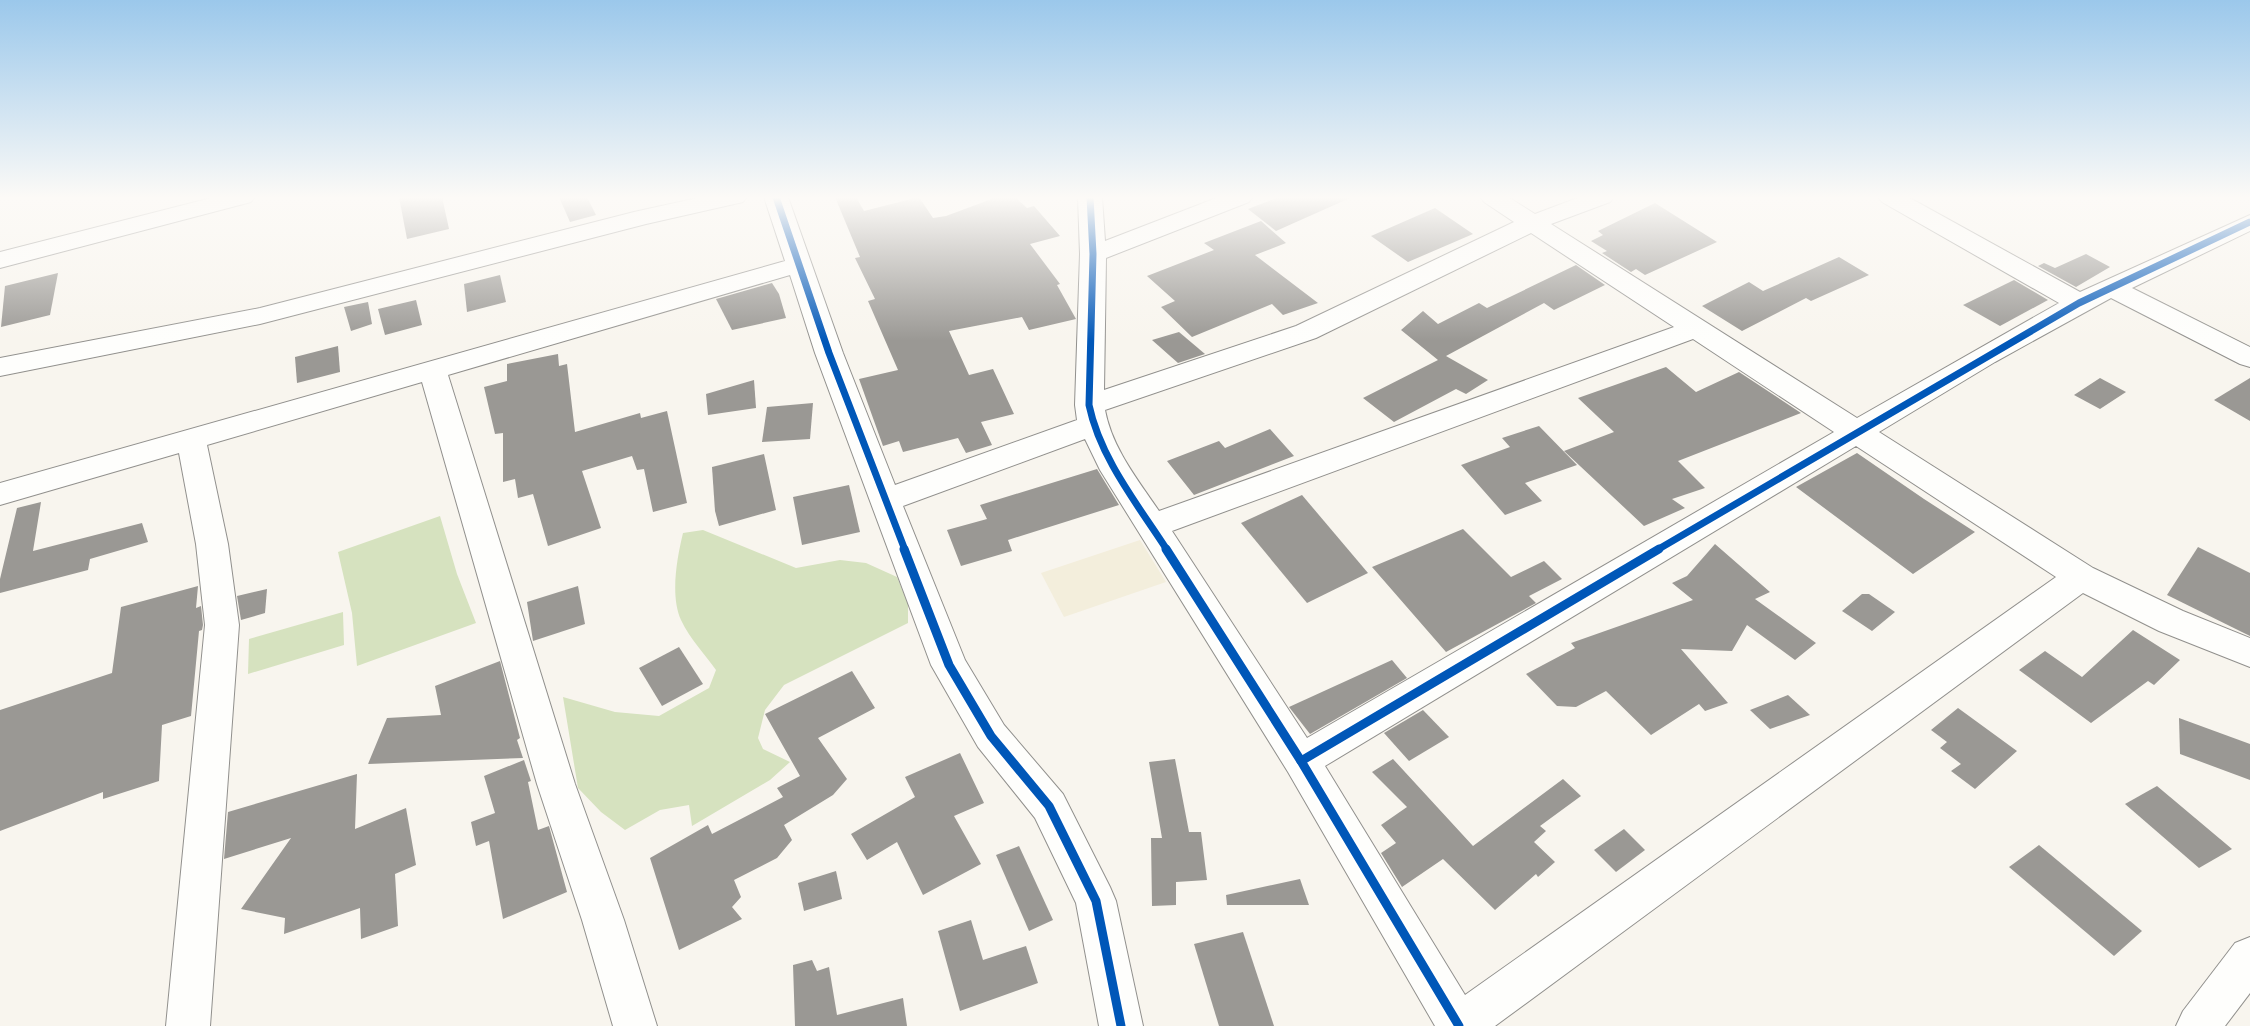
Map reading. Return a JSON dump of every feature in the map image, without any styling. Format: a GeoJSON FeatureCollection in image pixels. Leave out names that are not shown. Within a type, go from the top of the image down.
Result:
{"type":"FeatureCollection","features":[{"type":"Feature","properties":{"kind":"street"},"geometry":{"type":"LineString","coordinates":[[0,260],[58,245]]}},
{"type":"Feature","properties":{"kind":"street"},"geometry":{"type":"LineString","coordinates":[[0,367],[260,316],[536,245]]}},
{"type":"Feature","properties":{"kind":"street"},"geometry":{"type":"LineString","coordinates":[[791,245],[950,665],[991,736],[1049,806],[1096,901],[1121,1026]]}},
{"type":"Feature","properties":{"kind":"street"},"geometry":{"type":"LineString","coordinates":[[1093,245],[1091,415],[1111,462],[1301,761],[1459,1026],[2081,577]]}},
{"type":"Feature","properties":{"kind":"street"},"geometry":{"type":"LineString","coordinates":[[1093,254],[1117,245]]}},
{"type":"Feature","properties":{"kind":"street"},"geometry":{"type":"LineString","coordinates":[[886,500],[1091,415],[1306,332],[1487,245]]}},
{"type":"Feature","properties":{"kind":"street"},"geometry":{"type":"LineString","coordinates":[[1565,245],[2081,577],[2171,621],[2250,652]]}},
{"type":"Feature","properties":{"kind":"street"},"geometry":{"type":"LineString","coordinates":[[1975,245],[2079,303]]}},
{"type":"Feature","properties":{"kind":"street"},"geometry":{"type":"LineString","coordinates":[[1301,761],[1855,431],[2079,303],[2201,245]]}},
{"type":"Feature","properties":{"kind":"street"},"geometry":{"type":"LineString","coordinates":[[0,494],[432,368],[798,265]]}},
{"type":"Feature","properties":{"kind":"street"},"geometry":{"type":"LineString","coordinates":[[2110,288],[2250,358]]}},
{"type":"Feature","properties":{"kind":"street"},"geometry":{"type":"LineString","coordinates":[[1152,526],[1694,329]]}},
{"type":"Feature","properties":{"kind":"street"},"geometry":{"type":"LineString","coordinates":[[432,368],[492,564],[555,784],[603,920],[635,1026]]}},
{"type":"Feature","properties":{"kind":"street"},"geometry":{"type":"LineString","coordinates":[[188,1026],[222,625],[212,544],[191,438]]}},
{"type":"Feature","properties":{"kind":"street"},"geometry":{"type":"LineString","coordinates":[[2198,1026],[2250,958]]}},
{"type":"Feature","properties":{"kind":"shaded area"},"geometry":{"type":"Polygon","coordinates":[[[1140,540],[1166,582],[1064,617],[1041,573],[1140,540]]]}},
{"type":"Feature","properties":{"kind":"green space"},"geometry":{"type":"Polygon","coordinates":[[[440,516],[457,574],[476,623],[357,666],[352,613],[338,552],[440,516]]]}},
{"type":"Feature","properties":{"kind":"green space"},"geometry":{"type":"Polygon","coordinates":[[[703,530],[796,568],[840,560],[866,563],[897,577],[908,604],[908,623],[784,685],[765,710],[758,738],[763,749],[790,762],[770,780],[692,826],[689,805],[660,810],[625,830],[601,812],[578,788],[563,697],[615,712],[659,716],[709,688],[716,670],[681,620],[675,589],[683,533],[703,530]]]}},
{"type":"Feature","properties":{"kind":"green space"},"geometry":{"type":"Polygon","coordinates":[[[343,612],[344,645],[248,674],[249,639],[343,612]]]}},
{"type":"Feature","properties":{"kind":"building"},"geometry":{"type":"Polygon","coordinates":[[[855,245],[1031,245],[1060,284],[1057,285],[1076,319],[1029,330],[1022,317],[949,331],[969,375],[993,369],[1014,414],[981,422],[992,445],[966,453],[958,438],[903,452],[899,441],[883,446],[859,379],[898,370],[868,301],[875,299],[855,258],[860,257],[855,245]]]}},
{"type":"Feature","properties":{"kind":"building"},"geometry":{"type":"Polygon","coordinates":[[[1207,245],[1281,245],[1255,255],[1318,303],[1283,315],[1272,304],[1192,337],[1161,307],[1175,301],[1147,276],[1214,250],[1207,245]]]}},
{"type":"Feature","properties":{"kind":"building"},"geometry":{"type":"Polygon","coordinates":[[[1384,245],[1448,245],[1408,262],[1384,245]]]}},
{"type":"Feature","properties":{"kind":"building"},"geometry":{"type":"Polygon","coordinates":[[[1597,245],[1711,245],[1645,275],[1636,269],[1631,272],[1602,253],[1607,251],[1597,245]]]}},
{"type":"Feature","properties":{"kind":"building"},"geometry":{"type":"Polygon","coordinates":[[[2086,254],[2110,267],[2076,287],[2038,266],[2044,263],[2055,268],[2086,254]]]}},
{"type":"Feature","properties":{"kind":"building"},"geometry":{"type":"Polygon","coordinates":[[[1839,257],[1869,275],[1811,301],[1806,298],[1742,331],[1702,306],[1749,282],[1763,291],[1839,257]]]}},
{"type":"Feature","properties":{"kind":"building"},"geometry":{"type":"Polygon","coordinates":[[[1576,265],[1605,285],[1554,310],[1544,303],[1446,356],[1488,380],[1466,394],[1456,389],[1394,422],[1363,398],[1438,360],[1401,330],[1423,311],[1438,324],[1479,303],[1487,308],[1576,265]]]}},
{"type":"Feature","properties":{"kind":"building"},"geometry":{"type":"Polygon","coordinates":[[[58,273],[50,315],[1,327],[5,286],[58,273]]]}},
{"type":"Feature","properties":{"kind":"building"},"geometry":{"type":"Polygon","coordinates":[[[500,275],[506,302],[467,312],[464,284],[500,275]]]}},
{"type":"Feature","properties":{"kind":"building"},"geometry":{"type":"Polygon","coordinates":[[[2014,280],[2048,300],[2000,326],[1963,305],[2014,280]]]}},
{"type":"Feature","properties":{"kind":"building"},"geometry":{"type":"Polygon","coordinates":[[[772,283],[779,294],[786,318],[732,330],[716,299],[772,283]]]}},
{"type":"Feature","properties":{"kind":"building"},"geometry":{"type":"Polygon","coordinates":[[[416,300],[422,325],[385,335],[378,309],[416,300]]]}},
{"type":"Feature","properties":{"kind":"building"},"geometry":{"type":"Polygon","coordinates":[[[368,302],[372,324],[351,331],[344,307],[368,302]]]}},
{"type":"Feature","properties":{"kind":"building"},"geometry":{"type":"Polygon","coordinates":[[[1179,332],[1205,354],[1178,363],[1152,340],[1179,332]]]}},
{"type":"Feature","properties":{"kind":"building"},"geometry":{"type":"Polygon","coordinates":[[[338,346],[340,372],[297,383],[295,357],[338,346]]]}},
{"type":"Feature","properties":{"kind":"building"},"geometry":{"type":"Polygon","coordinates":[[[558,354],[559,366],[567,364],[575,432],[640,413],[641,418],[667,411],[687,503],[653,512],[644,469],[637,470],[632,456],[582,471],[601,528],[548,546],[533,494],[518,498],[515,479],[503,482],[503,433],[495,434],[484,387],[507,381],[507,364],[558,354]]]}},
{"type":"Feature","properties":{"kind":"building"},"geometry":{"type":"Polygon","coordinates":[[[1666,367],[1696,392],[1739,372],[1801,413],[1678,461],[1705,488],[1672,499],[1685,508],[1644,526],[1564,451],[1614,432],[1578,398],[1666,367]]]}},
{"type":"Feature","properties":{"kind":"building"},"geometry":{"type":"Polygon","coordinates":[[[2100,378],[2126,392],[2100,409],[2074,395],[2100,378]]]}},
{"type":"Feature","properties":{"kind":"building"},"geometry":{"type":"Polygon","coordinates":[[[2250,378],[2250,421],[2214,400],[2250,378]]]}},
{"type":"Feature","properties":{"kind":"building"},"geometry":{"type":"Polygon","coordinates":[[[754,380],[756,408],[708,415],[706,394],[754,380]]]}},
{"type":"Feature","properties":{"kind":"building"},"geometry":{"type":"Polygon","coordinates":[[[813,403],[810,439],[762,442],[767,407],[813,403]]]}},
{"type":"Feature","properties":{"kind":"building"},"geometry":{"type":"Polygon","coordinates":[[[1539,426],[1577,465],[1525,483],[1542,501],[1505,515],[1461,465],[1510,447],[1502,438],[1539,426]]]}},
{"type":"Feature","properties":{"kind":"building"},"geometry":{"type":"Polygon","coordinates":[[[1270,429],[1294,456],[1194,495],[1167,461],[1219,441],[1225,448],[1270,429]]]}},
{"type":"Feature","properties":{"kind":"building"},"geometry":{"type":"Polygon","coordinates":[[[1857,453],[1975,532],[1913,574],[1796,487],[1857,453]]]}},
{"type":"Feature","properties":{"kind":"building"},"geometry":{"type":"Polygon","coordinates":[[[764,454],[776,510],[719,526],[715,511],[712,467],[764,454]]]}},
{"type":"Feature","properties":{"kind":"building"},"geometry":{"type":"Polygon","coordinates":[[[1097,469],[1119,505],[1008,540],[1012,551],[961,566],[947,530],[987,519],[980,505],[1097,469]]]}},
{"type":"Feature","properties":{"kind":"building"},"geometry":{"type":"Polygon","coordinates":[[[849,485],[860,532],[802,545],[793,497],[849,485]]]}},
{"type":"Feature","properties":{"kind":"building"},"geometry":{"type":"Polygon","coordinates":[[[1302,495],[1368,573],[1307,603],[1241,523],[1302,495]]]}},
{"type":"Feature","properties":{"kind":"building"},"geometry":{"type":"Polygon","coordinates":[[[41,502],[33,551],[142,523],[148,542],[90,559],[88,570],[0,593],[0,579],[17,508],[41,502]]]}},
{"type":"Feature","properties":{"kind":"building"},"geometry":{"type":"Polygon","coordinates":[[[1463,529],[1511,577],[1544,561],[1562,579],[1529,596],[1536,603],[1446,652],[1372,567],[1463,529]]]}},
{"type":"Feature","properties":{"kind":"building"},"geometry":{"type":"Polygon","coordinates":[[[1715,544],[1770,592],[1755,599],[1816,643],[1795,660],[1747,625],[1732,651],[1681,649],[1728,703],[1705,711],[1699,704],[1651,735],[1606,691],[1576,707],[1557,706],[1526,674],[1575,648],[1571,643],[1693,600],[1672,583],[1687,576],[1715,544]]]}},
{"type":"Feature","properties":{"kind":"building"},"geometry":{"type":"Polygon","coordinates":[[[2198,547],[2250,573],[2250,636],[2167,595],[2198,547]]]}},
{"type":"Feature","properties":{"kind":"building"},"geometry":{"type":"Polygon","coordinates":[[[198,586],[196,608],[201,606],[203,625],[202,630],[199,631],[191,716],[162,725],[159,781],[103,799],[103,792],[0,831],[0,710],[112,673],[121,607],[198,586]]]}},
{"type":"Feature","properties":{"kind":"building"},"geometry":{"type":"Polygon","coordinates":[[[578,586],[585,624],[533,641],[527,602],[578,586]]]}},
{"type":"Feature","properties":{"kind":"building"},"geometry":{"type":"Polygon","coordinates":[[[267,589],[265,613],[241,620],[237,596],[267,589]]]}},
{"type":"Feature","properties":{"kind":"building"},"geometry":{"type":"Polygon","coordinates":[[[1862,594],[1869,594],[1895,612],[1872,631],[1842,611],[1862,594]]]}},
{"type":"Feature","properties":{"kind":"building"},"geometry":{"type":"Polygon","coordinates":[[[2133,630],[2180,660],[2154,685],[2148,681],[2091,723],[2019,670],[2045,651],[2082,677],[2133,630]]]}},
{"type":"Feature","properties":{"kind":"building"},"geometry":{"type":"Polygon","coordinates":[[[679,647],[703,684],[662,706],[639,668],[679,647]]]}},
{"type":"Feature","properties":{"kind":"building"},"geometry":{"type":"Polygon","coordinates":[[[1392,660],[1407,678],[1310,734],[1289,707],[1392,660]]]}},
{"type":"Feature","properties":{"kind":"building"},"geometry":{"type":"Polygon","coordinates":[[[500,661],[523,758],[368,764],[387,718],[441,715],[435,686],[500,661]]]}},
{"type":"Feature","properties":{"kind":"building"},"geometry":{"type":"Polygon","coordinates":[[[852,671],[875,708],[818,738],[847,779],[833,795],[784,825],[792,840],[777,858],[734,880],[741,897],[732,907],[742,919],[679,950],[650,858],[708,825],[712,834],[783,797],[777,788],[800,776],[765,714],[852,671]]]}},
{"type":"Feature","properties":{"kind":"building"},"geometry":{"type":"Polygon","coordinates":[[[1788,695],[1810,715],[1770,729],[1750,710],[1788,695]]]}},
{"type":"Feature","properties":{"kind":"building"},"geometry":{"type":"Polygon","coordinates":[[[1958,708],[2017,751],[1975,789],[1951,771],[1961,764],[1940,748],[1947,742],[1931,730],[1958,708]]]}},
{"type":"Feature","properties":{"kind":"building"},"geometry":{"type":"Polygon","coordinates":[[[1423,710],[1449,737],[1409,761],[1384,733],[1423,710]]]}},
{"type":"Feature","properties":{"kind":"building"},"geometry":{"type":"Polygon","coordinates":[[[2179,718],[2250,744],[2250,780],[2180,754],[2179,718]]]}},
{"type":"Feature","properties":{"kind":"building"},"geometry":{"type":"Polygon","coordinates":[[[960,753],[984,803],[954,816],[981,864],[923,895],[897,842],[867,860],[851,834],[915,797],[905,777],[960,753]]]}},
{"type":"Feature","properties":{"kind":"building"},"geometry":{"type":"Polygon","coordinates":[[[1175,759],[1189,832],[1201,832],[1207,880],[1176,882],[1176,905],[1152,906],[1151,838],[1162,838],[1149,762],[1175,759]]]}},
{"type":"Feature","properties":{"kind":"building"},"geometry":{"type":"Polygon","coordinates":[[[1393,759],[1473,846],[1563,779],[1581,796],[1540,826],[1546,831],[1534,842],[1555,862],[1538,877],[1536,874],[1495,910],[1443,859],[1402,887],[1381,853],[1396,843],[1381,825],[1407,807],[1372,772],[1393,759]]]}},
{"type":"Feature","properties":{"kind":"building"},"geometry":{"type":"Polygon","coordinates":[[[524,760],[531,781],[528,782],[538,830],[549,826],[567,892],[503,919],[489,841],[476,846],[471,822],[495,813],[484,776],[524,760]]]}},
{"type":"Feature","properties":{"kind":"building"},"geometry":{"type":"Polygon","coordinates":[[[357,774],[355,829],[406,808],[416,865],[395,874],[398,926],[361,939],[360,908],[284,934],[285,918],[241,909],[291,838],[224,859],[228,812],[357,774]]]}},
{"type":"Feature","properties":{"kind":"building"},"geometry":{"type":"Polygon","coordinates":[[[2157,786],[2232,849],[2199,868],[2125,804],[2157,786]]]}},
{"type":"Feature","properties":{"kind":"building"},"geometry":{"type":"Polygon","coordinates":[[[1624,829],[1645,850],[1616,872],[1594,850],[1624,829]]]}},
{"type":"Feature","properties":{"kind":"building"},"geometry":{"type":"Polygon","coordinates":[[[2039,845],[2142,931],[2114,956],[2009,867],[2039,845]]]}},
{"type":"Feature","properties":{"kind":"building"},"geometry":{"type":"Polygon","coordinates":[[[1019,846],[1053,920],[1029,931],[996,855],[1019,846]]]}},
{"type":"Feature","properties":{"kind":"building"},"geometry":{"type":"Polygon","coordinates":[[[836,871],[842,899],[804,911],[798,883],[836,871]]]}},
{"type":"Feature","properties":{"kind":"building"},"geometry":{"type":"Polygon","coordinates":[[[1300,879],[1309,905],[1227,905],[1226,895],[1300,879]]]}},
{"type":"Feature","properties":{"kind":"building"},"geometry":{"type":"Polygon","coordinates":[[[971,920],[983,960],[1026,946],[1038,983],[960,1011],[938,931],[971,920]]]}},
{"type":"Feature","properties":{"kind":"building"},"geometry":{"type":"Polygon","coordinates":[[[1243,932],[1274,1026],[1219,1026],[1194,944],[1243,932]]]}},
{"type":"Feature","properties":{"kind":"building"},"geometry":{"type":"Polygon","coordinates":[[[812,960],[817,971],[829,967],[837,1015],[903,998],[907,1026],[795,1026],[793,965],[812,960]]]}},
{"type":"Feature","properties":{"kind":"cycle path"},"geometry":{"type":"LineString","coordinates":[[792,245],[829,353],[949,665],[991,736],[1049,806],[1096,901],[1121,1026]]}},
{"type":"Feature","properties":{"kind":"cycle path"},"geometry":{"type":"LineString","coordinates":[[1093,245],[1089,405],[1093,425],[1111,462],[1301,761],[1459,1026]]}},
{"type":"Feature","properties":{"kind":"cycle path"},"geometry":{"type":"LineString","coordinates":[[1301,761],[1985,356],[2079,303],[2202,245]]}}]}
